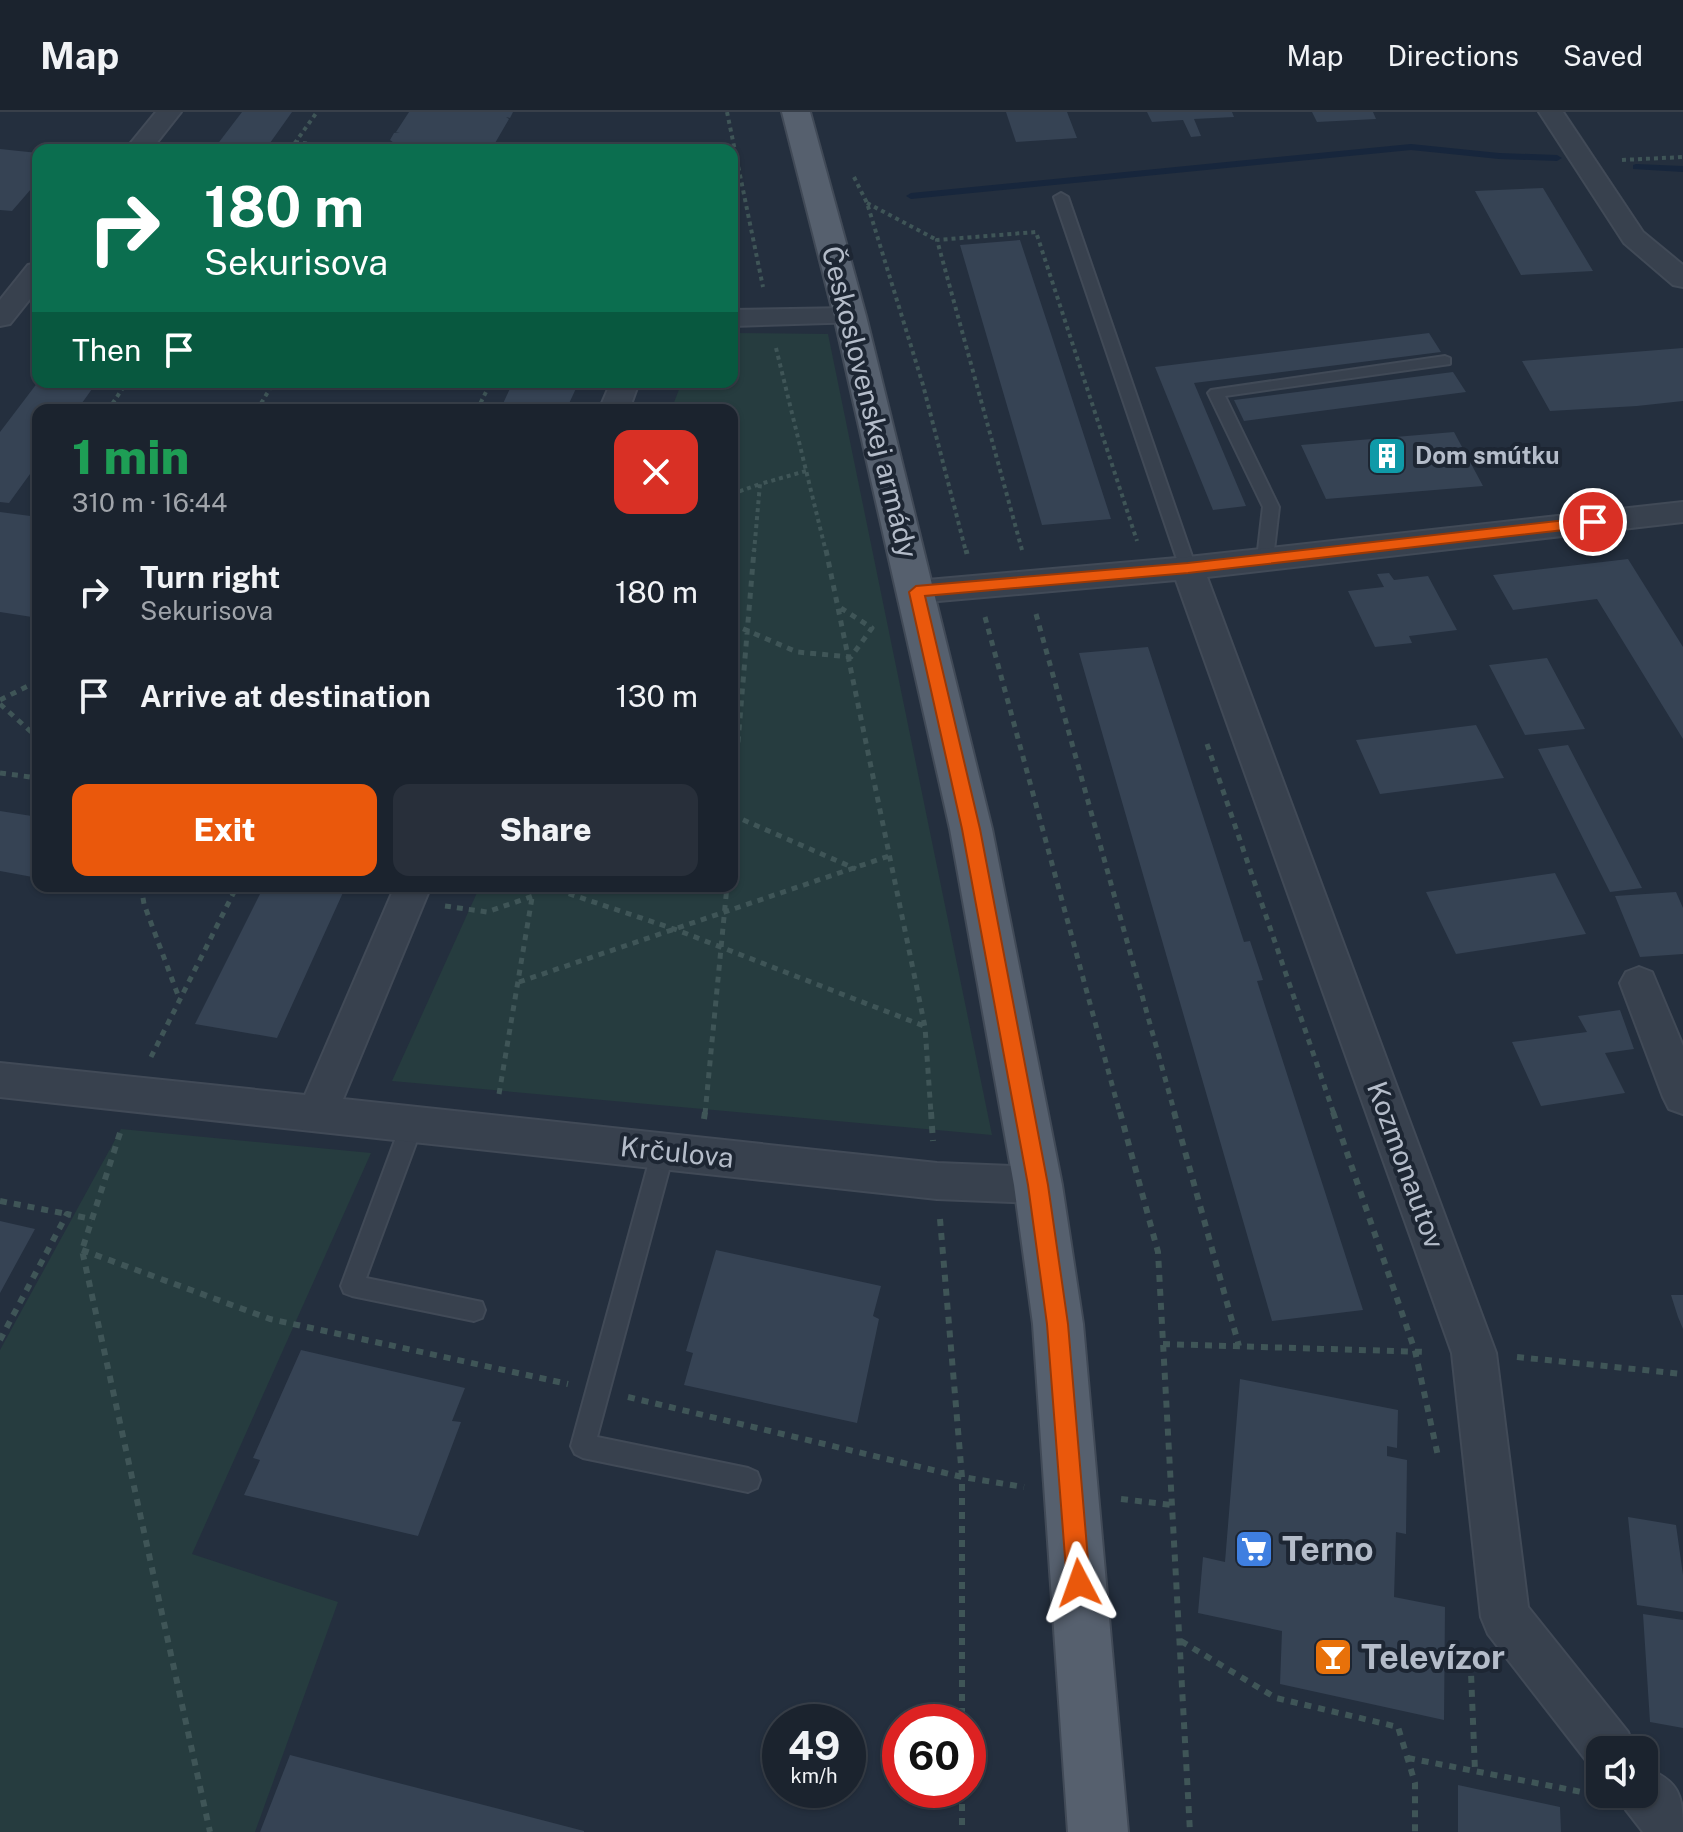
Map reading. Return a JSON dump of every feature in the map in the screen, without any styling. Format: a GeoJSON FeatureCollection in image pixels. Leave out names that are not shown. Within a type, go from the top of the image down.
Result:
{"type":"FeatureCollection","features":[{"type":"Feature","properties":{"kind":"main road","name":"Československej armády"},"geometry":{"type":"LineString","coordinates":[[796,112],[850,316],[971,829],[1038,1185],[1058,1324],[1098,1832]]}},
{"type":"Feature","properties":{"kind":"street"},"geometry":{"type":"LineString","coordinates":[[143,144],[169,112]]}},
{"type":"Feature","properties":{"kind":"street"},"geometry":{"type":"LineString","coordinates":[[1551,112],[1633,237],[1683,279]]}},
{"type":"Feature","properties":{"kind":"street"},"geometry":{"type":"LineString","coordinates":[[0,318],[32,278]]}},
{"type":"Feature","properties":{"kind":"street"},"geometry":{"type":"LineString","coordinates":[[738,318],[850,316]]}},
{"type":"Feature","properties":{"kind":"street"},"geometry":{"type":"LineString","coordinates":[[916,592],[978,589],[1188,568],[1683,512]]}},
{"type":"Feature","properties":{"kind":"street","name":"Kozmonautov"},"geometry":{"type":"LineString","coordinates":[[1188,568],[1474,1353],[1505,1617],[1599,1736]]}},
{"type":"Feature","properties":{"kind":"street"},"geometry":{"type":"LineString","coordinates":[[317,1114],[410,894]]}},
{"type":"Feature","properties":{"kind":"street"},"geometry":{"type":"LineString","coordinates":[[1639,983],[1683,1097]]}},
{"type":"Feature","properties":{"kind":"street","name":"Krčulova"},"geometry":{"type":"LineString","coordinates":[[0,1080],[937,1181],[1038,1185]]}},
{"type":"Feature","properties":{"kind":"street"},"geometry":{"type":"LineString","coordinates":[[1657,1808],[1676,1832]]}},
{"type":"Feature","properties":{"kind":"lane"},"geometry":{"type":"LineString","coordinates":[[1061,197],[1188,568]]}},
{"type":"Feature","properties":{"kind":"lane"},"geometry":{"type":"LineString","coordinates":[[1265,559],[1271,507],[1216,393],[1445,361]]}},
{"type":"Feature","properties":{"kind":"lane"},"geometry":{"type":"LineString","coordinates":[[412,1124],[352,1286],[474,1310]]}},
{"type":"Feature","properties":{"kind":"lane"},"geometry":{"type":"LineString","coordinates":[[663,1151],[583,1446],[748,1480]]}},
{"type":"Feature","properties":{"kind":"path"},"geometry":{"type":"LineString","coordinates":[[311,144],[295,142],[317,112]]}},
{"type":"Feature","properties":{"kind":"path"},"geometry":{"type":"LineString","coordinates":[[727,112],[734,144]]}},
{"type":"Feature","properties":{"kind":"path"},"geometry":{"type":"LineString","coordinates":[[1621,160],[1683,157]]}},
{"type":"Feature","properties":{"kind":"path"},"geometry":{"type":"LineString","coordinates":[[738,166],[769,318],[851,657],[925,1027],[962,1477],[962,1704]]}},
{"type":"Feature","properties":{"kind":"path"},"geometry":{"type":"LineString","coordinates":[[850,169],[867,203],[923,385],[1158,1252],[1190,1832]]}},
{"type":"Feature","properties":{"kind":"path"},"geometry":{"type":"LineString","coordinates":[[867,203],[937,240],[1036,232],[1148,572]]}},
{"type":"Feature","properties":{"kind":"path"},"geometry":{"type":"LineString","coordinates":[[937,240],[1020,533],[1028,584],[1239,1346]]}},
{"type":"Feature","properties":{"kind":"path"},"geometry":{"type":"LineString","coordinates":[[738,492],[806,471]]}},
{"type":"Feature","properties":{"kind":"path"},"geometry":{"type":"LineString","coordinates":[[738,741],[760,484]]}},
{"type":"Feature","properties":{"kind":"path"},"geometry":{"type":"LineString","coordinates":[[840,608],[872,628],[851,657]]}},
{"type":"Feature","properties":{"kind":"path"},"geometry":{"type":"LineString","coordinates":[[738,627],[797,652],[851,657]]}},
{"type":"Feature","properties":{"kind":"path"},"geometry":{"type":"LineString","coordinates":[[32,684],[0,702],[32,732]]}},
{"type":"Feature","properties":{"kind":"path"},"geometry":{"type":"LineString","coordinates":[[1204,737],[1415,1351]]}},
{"type":"Feature","properties":{"kind":"path"},"geometry":{"type":"LineString","coordinates":[[0,773],[32,777]]}},
{"type":"Feature","properties":{"kind":"path"},"geometry":{"type":"LineString","coordinates":[[738,817],[856,869]]}},
{"type":"Feature","properties":{"kind":"path"},"geometry":{"type":"LineString","coordinates":[[519,982],[889,856]]}},
{"type":"Feature","properties":{"kind":"path"},"geometry":{"type":"LineString","coordinates":[[142,892],[180,999]]}},
{"type":"Feature","properties":{"kind":"path"},"geometry":{"type":"LineString","coordinates":[[210,1832],[82,1250],[132,1094],[234,892]]}},
{"type":"Feature","properties":{"kind":"path"},"geometry":{"type":"LineString","coordinates":[[498,1103],[533,892]]}},
{"type":"Feature","properties":{"kind":"path"},"geometry":{"type":"LineString","coordinates":[[564,892],[677,930],[925,1027]]}},
{"type":"Feature","properties":{"kind":"path"},"geometry":{"type":"LineString","coordinates":[[704,1123],[727,892]]}},
{"type":"Feature","properties":{"kind":"path"},"geometry":{"type":"LineString","coordinates":[[410,894],[487,912],[533,896]]}},
{"type":"Feature","properties":{"kind":"path"},"geometry":{"type":"LineString","coordinates":[[0,1201],[92,1219]]}},
{"type":"Feature","properties":{"kind":"path"},"geometry":{"type":"LineString","coordinates":[[0,1340],[67,1214]]}},
{"type":"Feature","properties":{"kind":"path"},"geometry":{"type":"LineString","coordinates":[[82,1250],[270,1319],[597,1390],[962,1477],[1172,1505]]}},
{"type":"Feature","properties":{"kind":"path"},"geometry":{"type":"LineString","coordinates":[[1163,1344],[1474,1353],[1683,1374]]}},
{"type":"Feature","properties":{"kind":"path"},"geometry":{"type":"LineString","coordinates":[[1470,1632],[1475,1771]]}},
{"type":"Feature","properties":{"kind":"path"},"geometry":{"type":"LineString","coordinates":[[1180,1641],[1276,1698],[1398,1727],[1415,1783],[1415,1832]]}},
{"type":"Feature","properties":{"kind":"path"},"geometry":{"type":"LineString","coordinates":[[1408,1758],[1586,1792]]}},
{"type":"Feature","properties":{"kind":"path"},"geometry":{"type":"LineString","coordinates":[[962,1808],[962,1832]]}},
{"type":"Feature","properties":{"kind":"green space"},"geometry":{"type":"Polygon","coordinates":[[[738,333],[828,334],[992,1135],[392,1081],[477,892],[738,892],[738,404],[673,404],[680,388],[738,388],[738,333]]]}},
{"type":"Feature","properties":{"kind":"green space"},"geometry":{"type":"Polygon","coordinates":[[[121,1129],[371,1153],[192,1554],[338,1602],[255,1832],[0,1832],[0,1350],[121,1129]]]}},
{"type":"Feature","properties":{"kind":"building"},"geometry":{"type":"Polygon","coordinates":[[[242,112],[292,112],[269,144],[218,144],[242,112]]]}},
{"type":"Feature","properties":{"kind":"building"},"geometry":{"type":"Polygon","coordinates":[[[409,112],[513,112],[510,118],[506,117],[509,119],[494,144],[394,143],[390,140],[394,133],[400,132],[396,132],[409,112]]]}},
{"type":"Feature","properties":{"kind":"building"},"geometry":{"type":"Polygon","coordinates":[[[1006,112],[1067,112],[1077,138],[1016,142],[1006,112]]]}},
{"type":"Feature","properties":{"kind":"building"},"geometry":{"type":"Polygon","coordinates":[[[1147,112],[1232,112],[1234,117],[1194,119],[1201,136],[1191,137],[1183,120],[1152,122],[1147,112]]]}},
{"type":"Feature","properties":{"kind":"building"},"geometry":{"type":"Polygon","coordinates":[[[1312,112],[1373,112],[1376,119],[1317,122],[1312,112]]]}},
{"type":"Feature","properties":{"kind":"building"},"geometry":{"type":"Polygon","coordinates":[[[0,149],[32,152],[32,188],[12,211],[0,210],[0,149]]]}},
{"type":"Feature","properties":{"kind":"building"},"geometry":{"type":"Polygon","coordinates":[[[1543,188],[1593,271],[1521,275],[1475,191],[1543,188]]]}},
{"type":"Feature","properties":{"kind":"building"},"geometry":{"type":"Polygon","coordinates":[[[1020,240],[1111,519],[1042,525],[960,245],[1020,240]]]}},
{"type":"Feature","properties":{"kind":"building"},"geometry":{"type":"Polygon","coordinates":[[[1429,333],[1441,352],[1194,383],[1246,506],[1213,510],[1155,367],[1429,333]]]}},
{"type":"Feature","properties":{"kind":"building"},"geometry":{"type":"Polygon","coordinates":[[[1683,348],[1683,401],[1637,406],[1550,411],[1522,361],[1683,348]]]}},
{"type":"Feature","properties":{"kind":"building"},"geometry":{"type":"Polygon","coordinates":[[[1453,372],[1466,392],[1244,421],[1234,400],[1453,372]]]}},
{"type":"Feature","properties":{"kind":"building"},"geometry":{"type":"Polygon","coordinates":[[[33,388],[93,388],[81,404],[32,404],[32,471],[9,503],[0,502],[0,432],[33,388]]]}},
{"type":"Feature","properties":{"kind":"building"},"geometry":{"type":"Polygon","coordinates":[[[510,388],[576,388],[569,404],[503,404],[510,388]]]}},
{"type":"Feature","properties":{"kind":"building","name":"Dom smútku"},"geometry":{"type":"Polygon","coordinates":[[[1454,432],[1483,486],[1326,499],[1301,445],[1454,432]]]}},
{"type":"Feature","properties":{"kind":"building"},"geometry":{"type":"Polygon","coordinates":[[[0,512],[32,516],[32,617],[0,612],[0,512]]]}},
{"type":"Feature","properties":{"kind":"building"},"geometry":{"type":"Polygon","coordinates":[[[1628,559],[1683,647],[1683,739],[1597,599],[1513,610],[1493,575],[1628,559]]]}},
{"type":"Feature","properties":{"kind":"building"},"geometry":{"type":"Polygon","coordinates":[[[1389,573],[1394,580],[1428,576],[1457,630],[1409,636],[1412,643],[1375,647],[1348,591],[1384,587],[1377,574],[1389,573]]]}},
{"type":"Feature","properties":{"kind":"building"},"geometry":{"type":"Polygon","coordinates":[[[1148,647],[1244,942],[1250,941],[1263,980],[1257,981],[1363,1310],[1272,1321],[1079,653],[1148,647]]]}},
{"type":"Feature","properties":{"kind":"building"},"geometry":{"type":"Polygon","coordinates":[[[1547,658],[1585,729],[1525,735],[1489,665],[1547,658]]]}},
{"type":"Feature","properties":{"kind":"building"},"geometry":{"type":"Polygon","coordinates":[[[1476,725],[1504,778],[1380,794],[1356,740],[1476,725]]]}},
{"type":"Feature","properties":{"kind":"building"},"geometry":{"type":"Polygon","coordinates":[[[1568,745],[1642,888],[1610,892],[1538,749],[1568,745]]]}},
{"type":"Feature","properties":{"kind":"building"},"geometry":{"type":"Polygon","coordinates":[[[0,811],[32,816],[32,877],[0,871],[0,811]]]}},
{"type":"Feature","properties":{"kind":"building"},"geometry":{"type":"Polygon","coordinates":[[[1555,873],[1586,934],[1456,954],[1426,892],[1555,873]]]}},
{"type":"Feature","properties":{"kind":"building"},"geometry":{"type":"Polygon","coordinates":[[[261,892],[343,892],[277,1038],[195,1024],[261,892]]]}},
{"type":"Feature","properties":{"kind":"building"},"geometry":{"type":"Polygon","coordinates":[[[1676,892],[1683,908],[1683,954],[1640,957],[1615,896],[1676,892]]]}},
{"type":"Feature","properties":{"kind":"building"},"geometry":{"type":"Polygon","coordinates":[[[1620,1010],[1634,1049],[1605,1053],[1625,1093],[1541,1106],[1512,1042],[1587,1032],[1578,1016],[1620,1010]]]}},
{"type":"Feature","properties":{"kind":"building"},"geometry":{"type":"Polygon","coordinates":[[[0,1221],[35,1229],[0,1293],[0,1221]]]}},
{"type":"Feature","properties":{"kind":"building"},"geometry":{"type":"Polygon","coordinates":[[[716,1250],[881,1286],[873,1316],[879,1319],[857,1423],[684,1385],[693,1353],[686,1351],[716,1250]]]}},
{"type":"Feature","properties":{"kind":"building"},"geometry":{"type":"Polygon","coordinates":[[[1671,1295],[1683,1295],[1683,1329],[1678,1317],[1671,1295]]]}},
{"type":"Feature","properties":{"kind":"building"},"geometry":{"type":"Polygon","coordinates":[[[301,1350],[465,1388],[452,1421],[461,1422],[418,1536],[244,1495],[260,1460],[253,1458],[301,1350]]]}},
{"type":"Feature","properties":{"kind":"building"},"geometry":{"type":"Polygon","coordinates":[[[1240,1379],[1398,1410],[1397,1448],[1387,1446],[1387,1456],[1407,1460],[1406,1534],[1396,1532],[1394,1597],[1445,1607],[1444,1720],[1280,1684],[1282,1631],[1198,1613],[1203,1557],[1225,1562],[1240,1379]]]}},
{"type":"Feature","properties":{"kind":"building"},"geometry":{"type":"Polygon","coordinates":[[[1628,1517],[1676,1525],[1683,1575],[1683,1612],[1637,1605],[1628,1517]]]}},
{"type":"Feature","properties":{"kind":"building"},"geometry":{"type":"Polygon","coordinates":[[[1643,1614],[1683,1620],[1683,1728],[1650,1722],[1643,1614]]]}},
{"type":"Feature","properties":{"kind":"building"},"geometry":{"type":"Polygon","coordinates":[[[290,1755],[584,1831],[584,1832],[260,1832],[290,1755]]]}},
{"type":"Feature","properties":{"kind":"building"},"geometry":{"type":"Polygon","coordinates":[[[1458,1785],[1560,1807],[1561,1832],[1458,1832],[1458,1785]]]}},
{"type":"Feature","properties":{"kind":"waterway"},"geometry":{"type":"LineString","coordinates":[[911,196],[1411,147],[1557,158]]}},
{"type":"Feature","properties":{"kind":"waterway"},"geometry":{"type":"LineString","coordinates":[[1636,167],[1683,169]]}},
{"type":"Feature","properties":{"kind":"place","name":"Dom smútku"},"geometry":{"type":"Point","coordinates":[1387,456]}},
{"type":"Feature","properties":{"kind":"place","name":"Terno"},"geometry":{"type":"Point","coordinates":[1254,1549]}},
{"type":"Feature","properties":{"kind":"place","name":"Televízor"},"geometry":{"type":"Point","coordinates":[1333,1657]}},
{"type":"Feature","properties":{"kind":"route"},"geometry":{"type":"LineString","coordinates":[[1079,1583],[1058,1324],[1038,1185],[971,829],[916,592],[978,589],[1188,568],[1593,522]]}}]}
